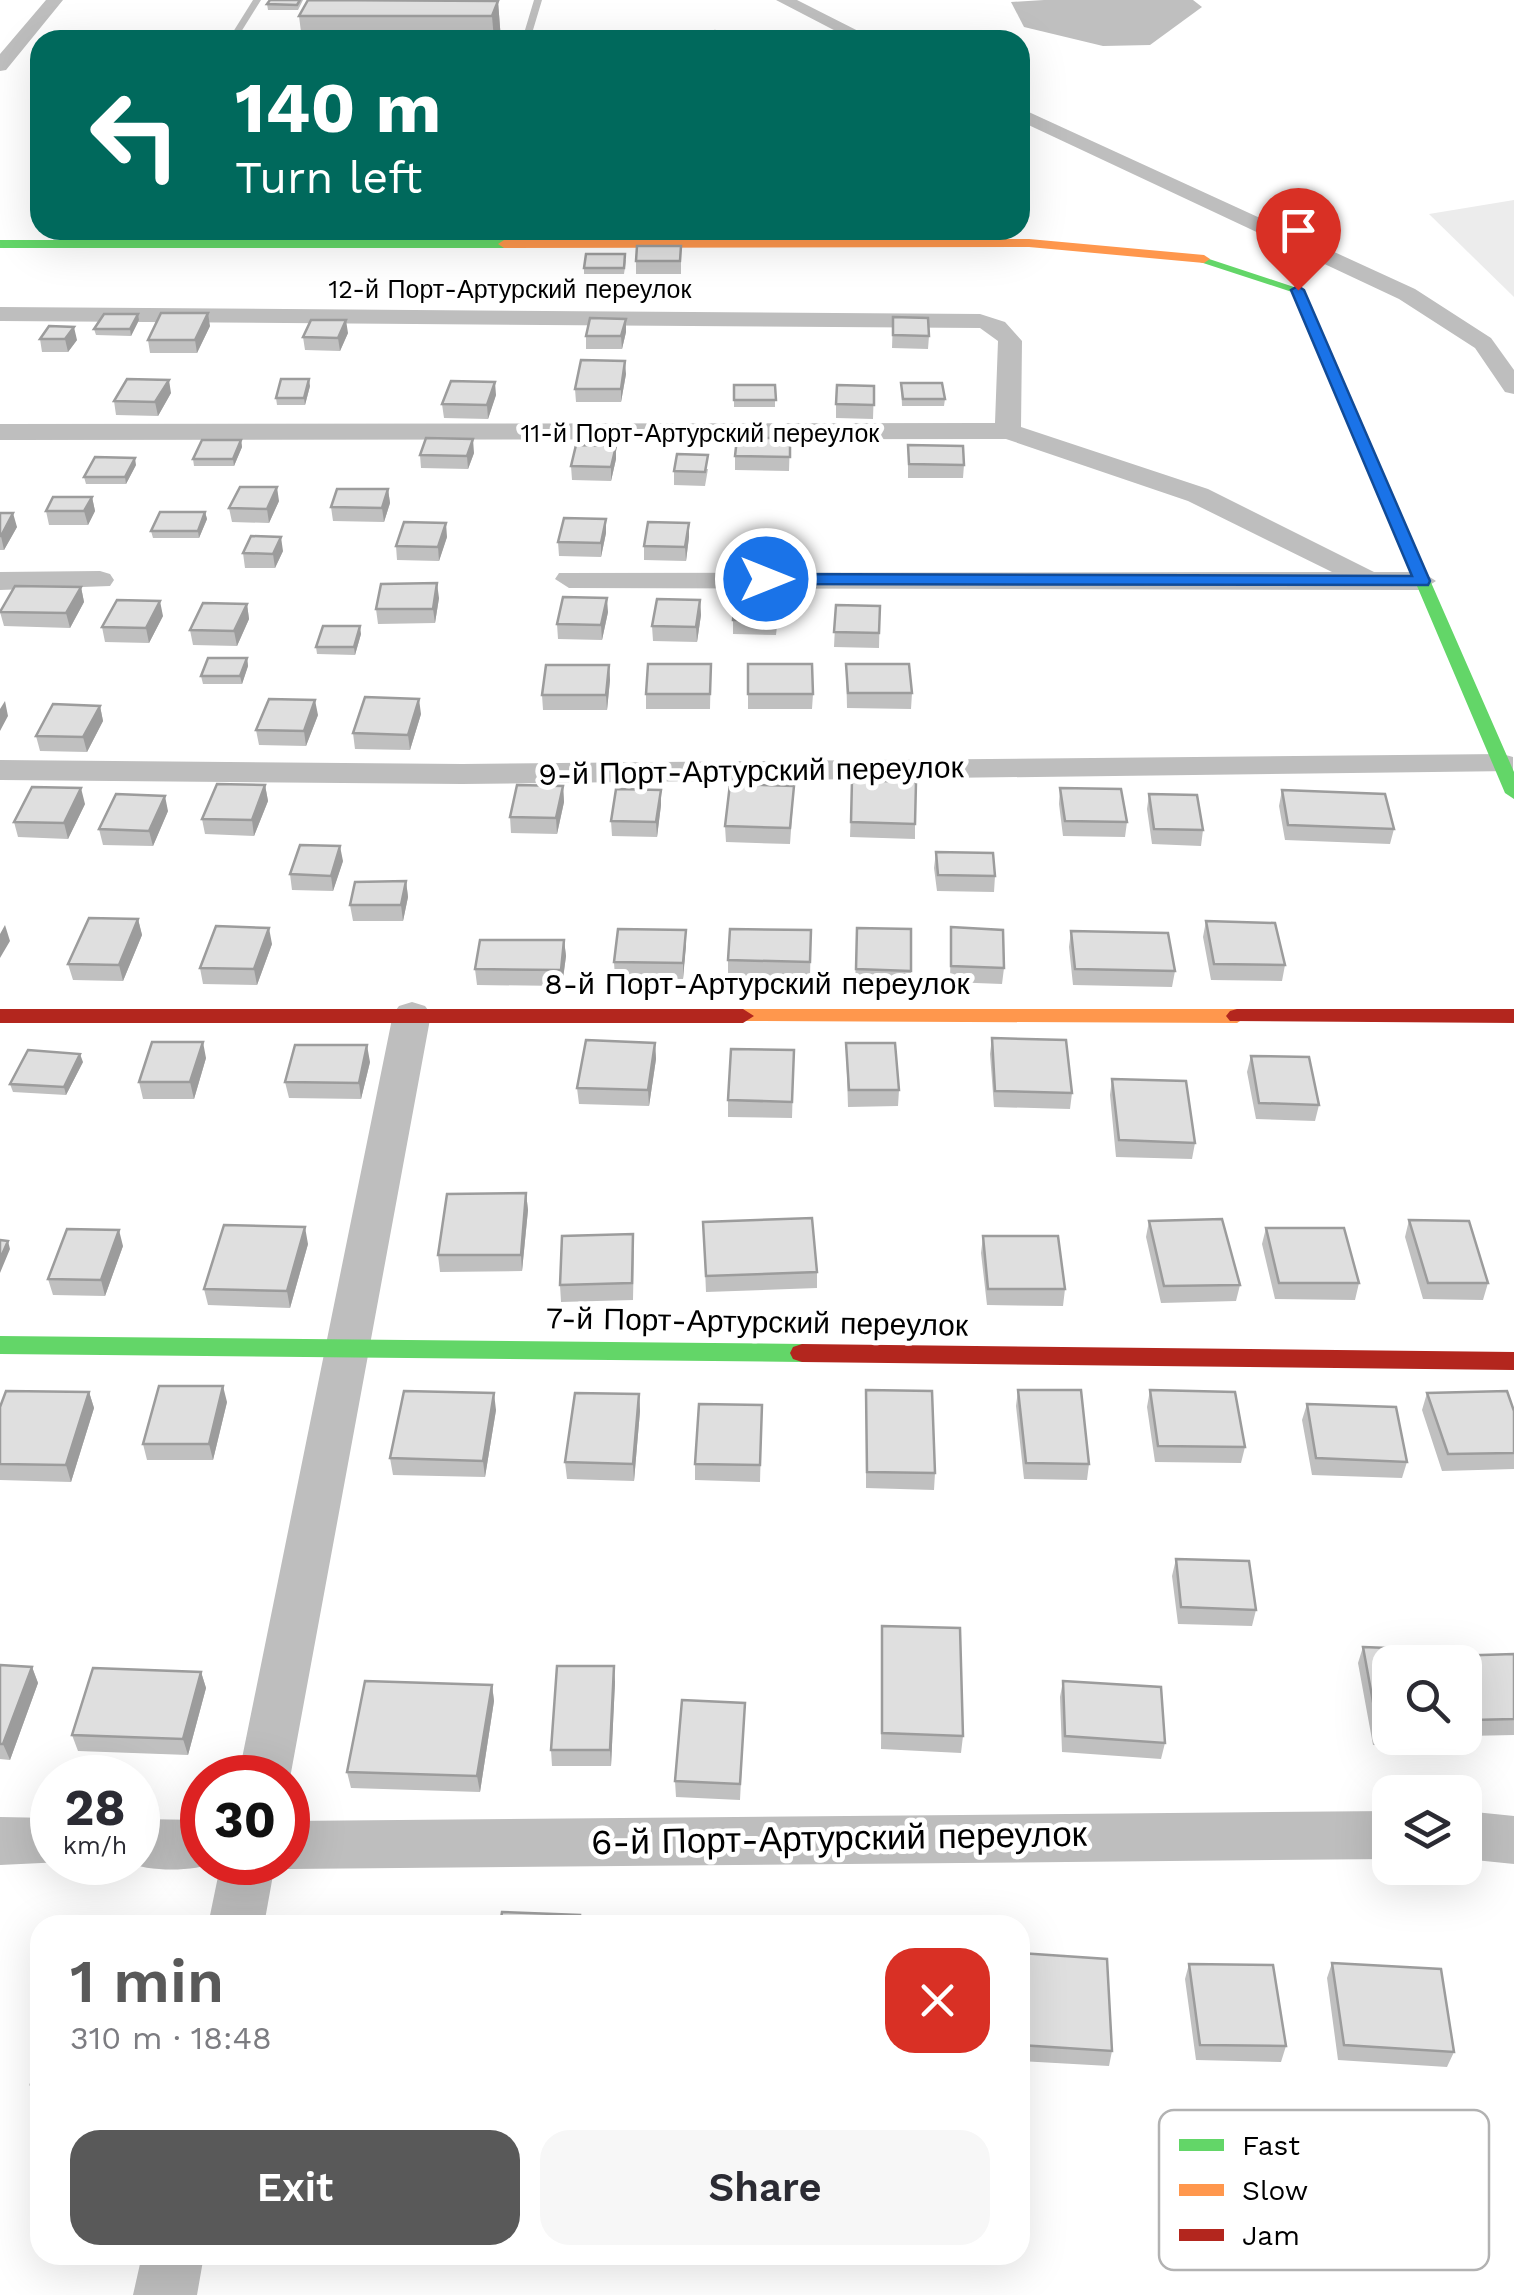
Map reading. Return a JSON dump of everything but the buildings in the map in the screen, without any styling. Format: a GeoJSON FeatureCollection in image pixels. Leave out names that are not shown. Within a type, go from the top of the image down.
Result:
{"type":"FeatureCollection","features":[{"type":"Feature","properties":{"kind":"street"},"geometry":{"type":"LineString","coordinates":[[0,66],[55,0]]}},
{"type":"Feature","properties":{"kind":"street"},"geometry":{"type":"LineString","coordinates":[[784,0],[847,30]]}},
{"type":"Feature","properties":{"kind":"street"},"geometry":{"type":"LineString","coordinates":[[1030,119],[1418,301],[1482,343],[1514,387]]}},
{"type":"Feature","properties":{"kind":"street"},"geometry":{"type":"LineString","coordinates":[[0,244],[1029,243],[1126,249],[1236,266],[1298,290],[1508,778]]}},
{"type":"Feature","properties":{"kind":"street","name":"12-й Порт-Артурский переулок"},"geometry":{"type":"LineString","coordinates":[[0,314],[966,319],[990,322],[1004,330],[1010,341],[1008,431]]}},
{"type":"Feature","properties":{"kind":"street","name":"11-й Порт-Артурский переулок"},"geometry":{"type":"LineString","coordinates":[[0,432],[414,435],[1008,431],[1198,495],[1369,581]]}},
{"type":"Feature","properties":{"kind":"street"},"geometry":{"type":"LineString","coordinates":[[569,579],[1422,581]]}},
{"type":"Feature","properties":{"kind":"street"},"geometry":{"type":"LineString","coordinates":[[0,581],[100,580]]}},
{"type":"Feature","properties":{"kind":"street","name":"9-й Порт-Артурский переулок"},"geometry":{"type":"LineString","coordinates":[[0,770],[1508,778]]}},
{"type":"Feature","properties":{"kind":"street"},"geometry":{"type":"LineString","coordinates":[[268,1755],[412,1014]]}},
{"type":"Feature","properties":{"kind":"street","name":"8-й Порт-Артурский переулок"},"geometry":{"type":"LineString","coordinates":[[0,1016],[1514,1016]]}},
{"type":"Feature","properties":{"kind":"street","name":"7-й Порт-Артурский переулок"},"geometry":{"type":"LineString","coordinates":[[0,1345],[1514,1361]]}},
{"type":"Feature","properties":{"kind":"street","name":"6-й Порт-Артурский переулок"},"geometry":{"type":"LineString","coordinates":[[310,1844],[1372,1835]]}},
{"type":"Feature","properties":{"kind":"street"},"geometry":{"type":"LineString","coordinates":[[1482,1837],[1514,1840]]}},
{"type":"Feature","properties":{"kind":"street"},"geometry":{"type":"LineString","coordinates":[[0,1841],[30,1842]]}},
{"type":"Feature","properties":{"kind":"street"},"geometry":{"type":"LineString","coordinates":[[238,1915],[244,1885]]}},
{"type":"Feature","properties":{"kind":"street"},"geometry":{"type":"LineString","coordinates":[[165,2295],[171,2265]]}},
{"type":"Feature","properties":{"kind":"lane"},"geometry":{"type":"LineString","coordinates":[[238,30],[257,0]]}},
{"type":"Feature","properties":{"kind":"lane"},"geometry":{"type":"LineString","coordinates":[[529,30],[538,0]]}},
{"type":"Feature","properties":{"kind":"path"},"geometry":{"type":"LineString","coordinates":[[355,0],[428,0],[454,5]]}},
{"type":"Feature","properties":{"kind":"path"},"geometry":{"type":"LineString","coordinates":[[424,9],[428,0]]}},
{"type":"Feature","properties":{"kind":"path"},"geometry":{"type":"LineString","coordinates":[[414,9],[479,0],[492,4]]}},
{"type":"Feature","properties":{"kind":"shaded area"},"geometry":{"type":"Polygon","coordinates":[[[1193,0],[1202,7],[1150,45],[1103,46],[1024,27],[1011,2],[1193,0]]]}},
{"type":"Feature","properties":{"kind":"shaded area"},"geometry":{"type":"Polygon","coordinates":[[[1514,200],[1514,297],[1429,214],[1514,200]]]}},
{"type":"Feature","properties":{"kind":"traffic: fast"},"geometry":{"type":"LineString","coordinates":[[0,244],[504,244]]}},
{"type":"Feature","properties":{"kind":"traffic: fast"},"geometry":{"type":"LineString","coordinates":[[1204,259],[1297,290],[1514,793]]}},
{"type":"Feature","properties":{"kind":"traffic: fast"},"geometry":{"type":"LineString","coordinates":[[0,1345],[802,1353]]}},
{"type":"Feature","properties":{"kind":"traffic: slow"},"geometry":{"type":"LineString","coordinates":[[504,244],[1029,243],[1204,259]]}},
{"type":"Feature","properties":{"kind":"traffic: slow"},"geometry":{"type":"LineString","coordinates":[[743,1016],[1237,1016]]}},
{"type":"Feature","properties":{"kind":"traffic: jam"},"geometry":{"type":"LineString","coordinates":[[0,1016],[743,1016]]}},
{"type":"Feature","properties":{"kind":"traffic: jam"},"geometry":{"type":"LineString","coordinates":[[1237,1016],[1514,1016]]}},
{"type":"Feature","properties":{"kind":"traffic: jam"},"geometry":{"type":"LineString","coordinates":[[802,1353],[1514,1361]]}},
{"type":"Feature","properties":{"kind":"route"},"geometry":{"type":"LineString","coordinates":[[766,579],[1422,581],[1298,290]]}}]}
